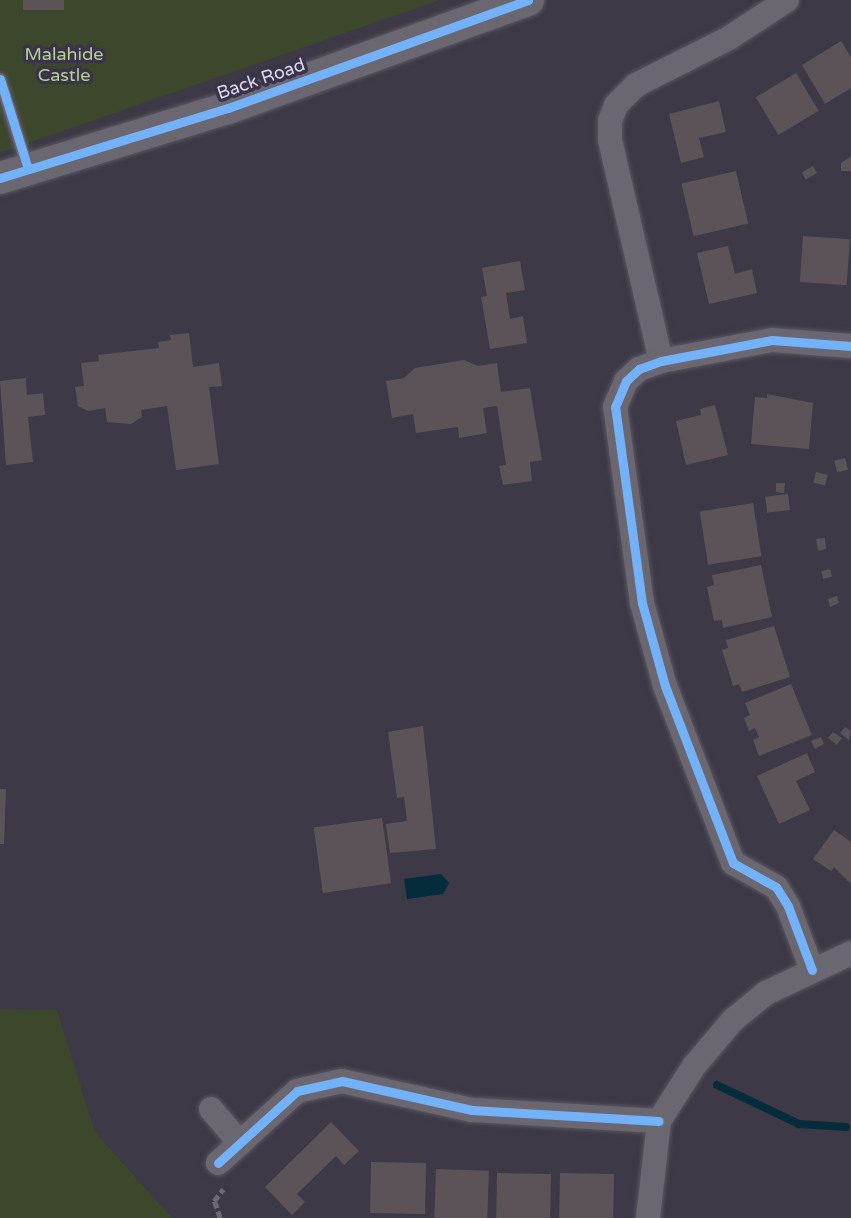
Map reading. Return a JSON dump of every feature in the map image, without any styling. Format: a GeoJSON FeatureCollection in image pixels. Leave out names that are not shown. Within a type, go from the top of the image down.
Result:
{"type":"FeatureCollection","features":[{"type":"Feature","properties":{"kind":"street","name":"Back Road"},"geometry":{"type":"LineString","coordinates":[[14,174],[228,108],[528,0]]}},
{"type":"Feature","properties":{"kind":"street"},"geometry":{"type":"LineString","coordinates":[[661,361],[610,140],[610,121],[616,106],[636,85],[729,38],[787,0]]}},
{"type":"Feature","properties":{"kind":"street"},"geometry":{"type":"LineString","coordinates":[[812,970],[788,906],[776,887],[733,863],[693,764],[648,628],[615,407],[626,381],[639,369],[661,361],[772,340],[851,346]]}},
{"type":"Feature","properties":{"kind":"street"},"geometry":{"type":"LineString","coordinates":[[648,1218],[659,1121],[694,1066],[733,1020],[766,993],[851,954]]}},
{"type":"Feature","properties":{"kind":"street"},"geometry":{"type":"LineString","coordinates":[[218,1163],[297,1091],[342,1081],[472,1110],[659,1121]]}},
{"type":"Feature","properties":{"kind":"street"},"geometry":{"type":"LineString","coordinates":[[211,1109],[240,1143]]}},
{"type":"Feature","properties":{"kind":"lane"},"geometry":{"type":"LineString","coordinates":[[0,79],[14,174]]}},
{"type":"Feature","properties":{"kind":"green space","name":"Malahide Castle"},"geometry":{"type":"Polygon","coordinates":[[[0,0],[440,0],[0,153],[0,0]]]}},
{"type":"Feature","properties":{"kind":"green space"},"geometry":{"type":"Polygon","coordinates":[[[0,1009],[57,1010],[95,1132],[172,1218],[0,1218],[0,1009]]]}},
{"type":"Feature","properties":{"kind":"water"},"geometry":{"type":"Polygon","coordinates":[[[441,874],[449,883],[443,894],[407,899],[404,879],[441,874]]]}},
{"type":"Feature","properties":{"kind":"building"},"geometry":{"type":"Polygon","coordinates":[[[23,0],[64,0],[64,10],[23,10],[23,0]]]}},
{"type":"Feature","properties":{"kind":"building"},"geometry":{"type":"Polygon","coordinates":[[[841,41],[851,57],[851,88],[825,104],[802,65],[841,41]]]}},
{"type":"Feature","properties":{"kind":"building"},"geometry":{"type":"Polygon","coordinates":[[[796,73],[819,111],[778,135],[756,97],[796,73]]]}},
{"type":"Feature","properties":{"kind":"building"},"geometry":{"type":"Polygon","coordinates":[[[719,101],[726,132],[699,138],[704,157],[681,163],[669,114],[719,101]]]}},
{"type":"Feature","properties":{"kind":"building"},"geometry":{"type":"Polygon","coordinates":[[[851,156],[851,171],[841,171],[841,163],[851,156]]]}},
{"type":"Feature","properties":{"kind":"building"},"geometry":{"type":"Polygon","coordinates":[[[813,166],[817,173],[806,179],[802,172],[813,166]]]}},
{"type":"Feature","properties":{"kind":"building"},"geometry":{"type":"Polygon","coordinates":[[[736,171],[748,224],[694,236],[681,184],[736,171]]]}},
{"type":"Feature","properties":{"kind":"building"},"geometry":{"type":"Polygon","coordinates":[[[803,236],[850,239],[847,285],[800,282],[803,236]]]}},
{"type":"Feature","properties":{"kind":"building"},"geometry":{"type":"Polygon","coordinates":[[[728,246],[735,274],[752,269],[757,293],[709,304],[697,253],[728,246]]]}},
{"type":"Feature","properties":{"kind":"building"},"geometry":{"type":"Polygon","coordinates":[[[520,261],[525,290],[506,293],[510,319],[523,316],[527,343],[490,349],[481,297],[487,296],[482,268],[520,261]]]}},
{"type":"Feature","properties":{"kind":"building"},"geometry":{"type":"Polygon","coordinates":[[[189,333],[193,367],[219,363],[222,386],[209,387],[219,464],[176,470],[167,406],[141,410],[142,417],[131,424],[107,422],[105,408],[88,411],[78,406],[75,387],[84,386],[81,363],[99,361],[98,355],[159,348],[158,342],[171,340],[170,335],[189,333]]]}},
{"type":"Feature","properties":{"kind":"building"},"geometry":{"type":"Polygon","coordinates":[[[464,360],[478,366],[497,363],[501,392],[530,388],[542,460],[530,462],[532,481],[503,485],[499,466],[506,465],[497,406],[483,408],[487,433],[459,438],[458,427],[416,433],[413,414],[392,418],[386,381],[404,378],[415,368],[464,360]]]}},
{"type":"Feature","properties":{"kind":"building"},"geometry":{"type":"Polygon","coordinates":[[[26,378],[27,395],[43,393],[45,415],[28,417],[33,462],[6,465],[0,381],[26,378]]]}},
{"type":"Feature","properties":{"kind":"building"},"geometry":{"type":"Polygon","coordinates":[[[767,394],[813,403],[809,449],[751,444],[755,397],[767,398],[767,394]]]}},
{"type":"Feature","properties":{"kind":"building"},"geometry":{"type":"Polygon","coordinates":[[[715,405],[728,455],[686,465],[676,421],[701,415],[700,409],[715,405]]]}},
{"type":"Feature","properties":{"kind":"building"},"geometry":{"type":"Polygon","coordinates":[[[845,458],[848,470],[837,472],[834,461],[845,458]]]}},
{"type":"Feature","properties":{"kind":"building"},"geometry":{"type":"Polygon","coordinates":[[[816,472],[828,475],[825,486],[813,483],[816,472]]]}},
{"type":"Feature","properties":{"kind":"building"},"geometry":{"type":"Polygon","coordinates":[[[776,483],[785,483],[784,493],[776,492],[776,483]]]}},
{"type":"Feature","properties":{"kind":"building"},"geometry":{"type":"Polygon","coordinates":[[[788,494],[790,510],[767,513],[765,497],[788,494]]]}},
{"type":"Feature","properties":{"kind":"building"},"geometry":{"type":"Polygon","coordinates":[[[753,503],[761,556],[708,565],[700,511],[753,503]]]}},
{"type":"Feature","properties":{"kind":"building"},"geometry":{"type":"Polygon","coordinates":[[[825,538],[826,549],[818,551],[816,539],[825,538]]]}},
{"type":"Feature","properties":{"kind":"building"},"geometry":{"type":"Polygon","coordinates":[[[761,565],[772,617],[723,628],[722,620],[714,621],[707,587],[714,585],[712,575],[761,565]]]}},
{"type":"Feature","properties":{"kind":"building"},"geometry":{"type":"Polygon","coordinates":[[[830,569],[832,577],[823,579],[821,571],[830,569]]]}},
{"type":"Feature","properties":{"kind":"building"},"geometry":{"type":"Polygon","coordinates":[[[837,596],[839,603],[830,607],[828,599],[837,596]]]}},
{"type":"Feature","properties":{"kind":"building"},"geometry":{"type":"Polygon","coordinates":[[[774,626],[790,677],[742,692],[739,684],[733,686],[722,650],[728,648],[726,640],[774,626]]]}},
{"type":"Feature","properties":{"kind":"building"},"geometry":{"type":"Polygon","coordinates":[[[791,684],[812,735],[759,756],[753,740],[759,737],[755,728],[749,731],[744,718],[750,715],[745,703],[791,684]]]}},
{"type":"Feature","properties":{"kind":"building"},"geometry":{"type":"Polygon","coordinates":[[[423,726],[436,849],[390,853],[386,824],[407,821],[404,797],[397,798],[388,732],[423,726]]]}},
{"type":"Feature","properties":{"kind":"building"},"geometry":{"type":"Polygon","coordinates":[[[845,727],[851,731],[849,740],[840,733],[845,727]]]}},
{"type":"Feature","properties":{"kind":"building"},"geometry":{"type":"Polygon","coordinates":[[[833,732],[842,738],[837,745],[828,738],[833,732]]]}},
{"type":"Feature","properties":{"kind":"building"},"geometry":{"type":"Polygon","coordinates":[[[821,737],[824,744],[815,749],[811,741],[821,737]]]}},
{"type":"Feature","properties":{"kind":"building"},"geometry":{"type":"Polygon","coordinates":[[[807,753],[815,772],[796,781],[810,810],[779,824],[757,776],[807,753]]]}},
{"type":"Feature","properties":{"kind":"building"},"geometry":{"type":"Polygon","coordinates":[[[0,789],[6,789],[4,844],[0,844],[0,789]]]}},
{"type":"Feature","properties":{"kind":"building"},"geometry":{"type":"Polygon","coordinates":[[[382,818],[391,883],[323,893],[314,828],[382,818]]]}},
{"type":"Feature","properties":{"kind":"building"},"geometry":{"type":"Polygon","coordinates":[[[834,830],[851,842],[851,884],[834,867],[831,871],[813,859],[834,830]]]}},
{"type":"Feature","properties":{"kind":"building"},"geometry":{"type":"Polygon","coordinates":[[[331,1122],[359,1151],[344,1165],[336,1156],[297,1194],[305,1202],[292,1215],[265,1187],[331,1122]]]}},
{"type":"Feature","properties":{"kind":"building"},"geometry":{"type":"Polygon","coordinates":[[[371,1162],[426,1163],[425,1214],[370,1213],[371,1162]]]}},
{"type":"Feature","properties":{"kind":"building"},"geometry":{"type":"Polygon","coordinates":[[[436,1169],[489,1171],[487,1218],[434,1218],[436,1169]]]}},
{"type":"Feature","properties":{"kind":"building"},"geometry":{"type":"Polygon","coordinates":[[[497,1173],[551,1174],[550,1218],[496,1218],[497,1173]]]}},
{"type":"Feature","properties":{"kind":"building"},"geometry":{"type":"Polygon","coordinates":[[[560,1173],[614,1174],[613,1218],[559,1218],[560,1173]]]}},
{"type":"Feature","properties":{"kind":"waterway"},"geometry":{"type":"LineString","coordinates":[[717,1085],[799,1124],[846,1127]]}},
{"type":"Feature","properties":{"kind":"cycle path"},"geometry":{"type":"LineString","coordinates":[[0,178],[228,108],[528,0]]}},
{"type":"Feature","properties":{"kind":"cycle path"},"geometry":{"type":"LineString","coordinates":[[0,79],[28,169]]}},
{"type":"Feature","properties":{"kind":"cycle path"},"geometry":{"type":"LineString","coordinates":[[812,970],[788,906],[776,887],[733,863],[665,686],[642,603],[615,407],[626,381],[639,369],[661,361],[772,340],[851,346]]}},
{"type":"Feature","properties":{"kind":"cycle path"},"geometry":{"type":"LineString","coordinates":[[218,1163],[297,1091],[342,1081],[472,1110],[659,1121]]}}]}
